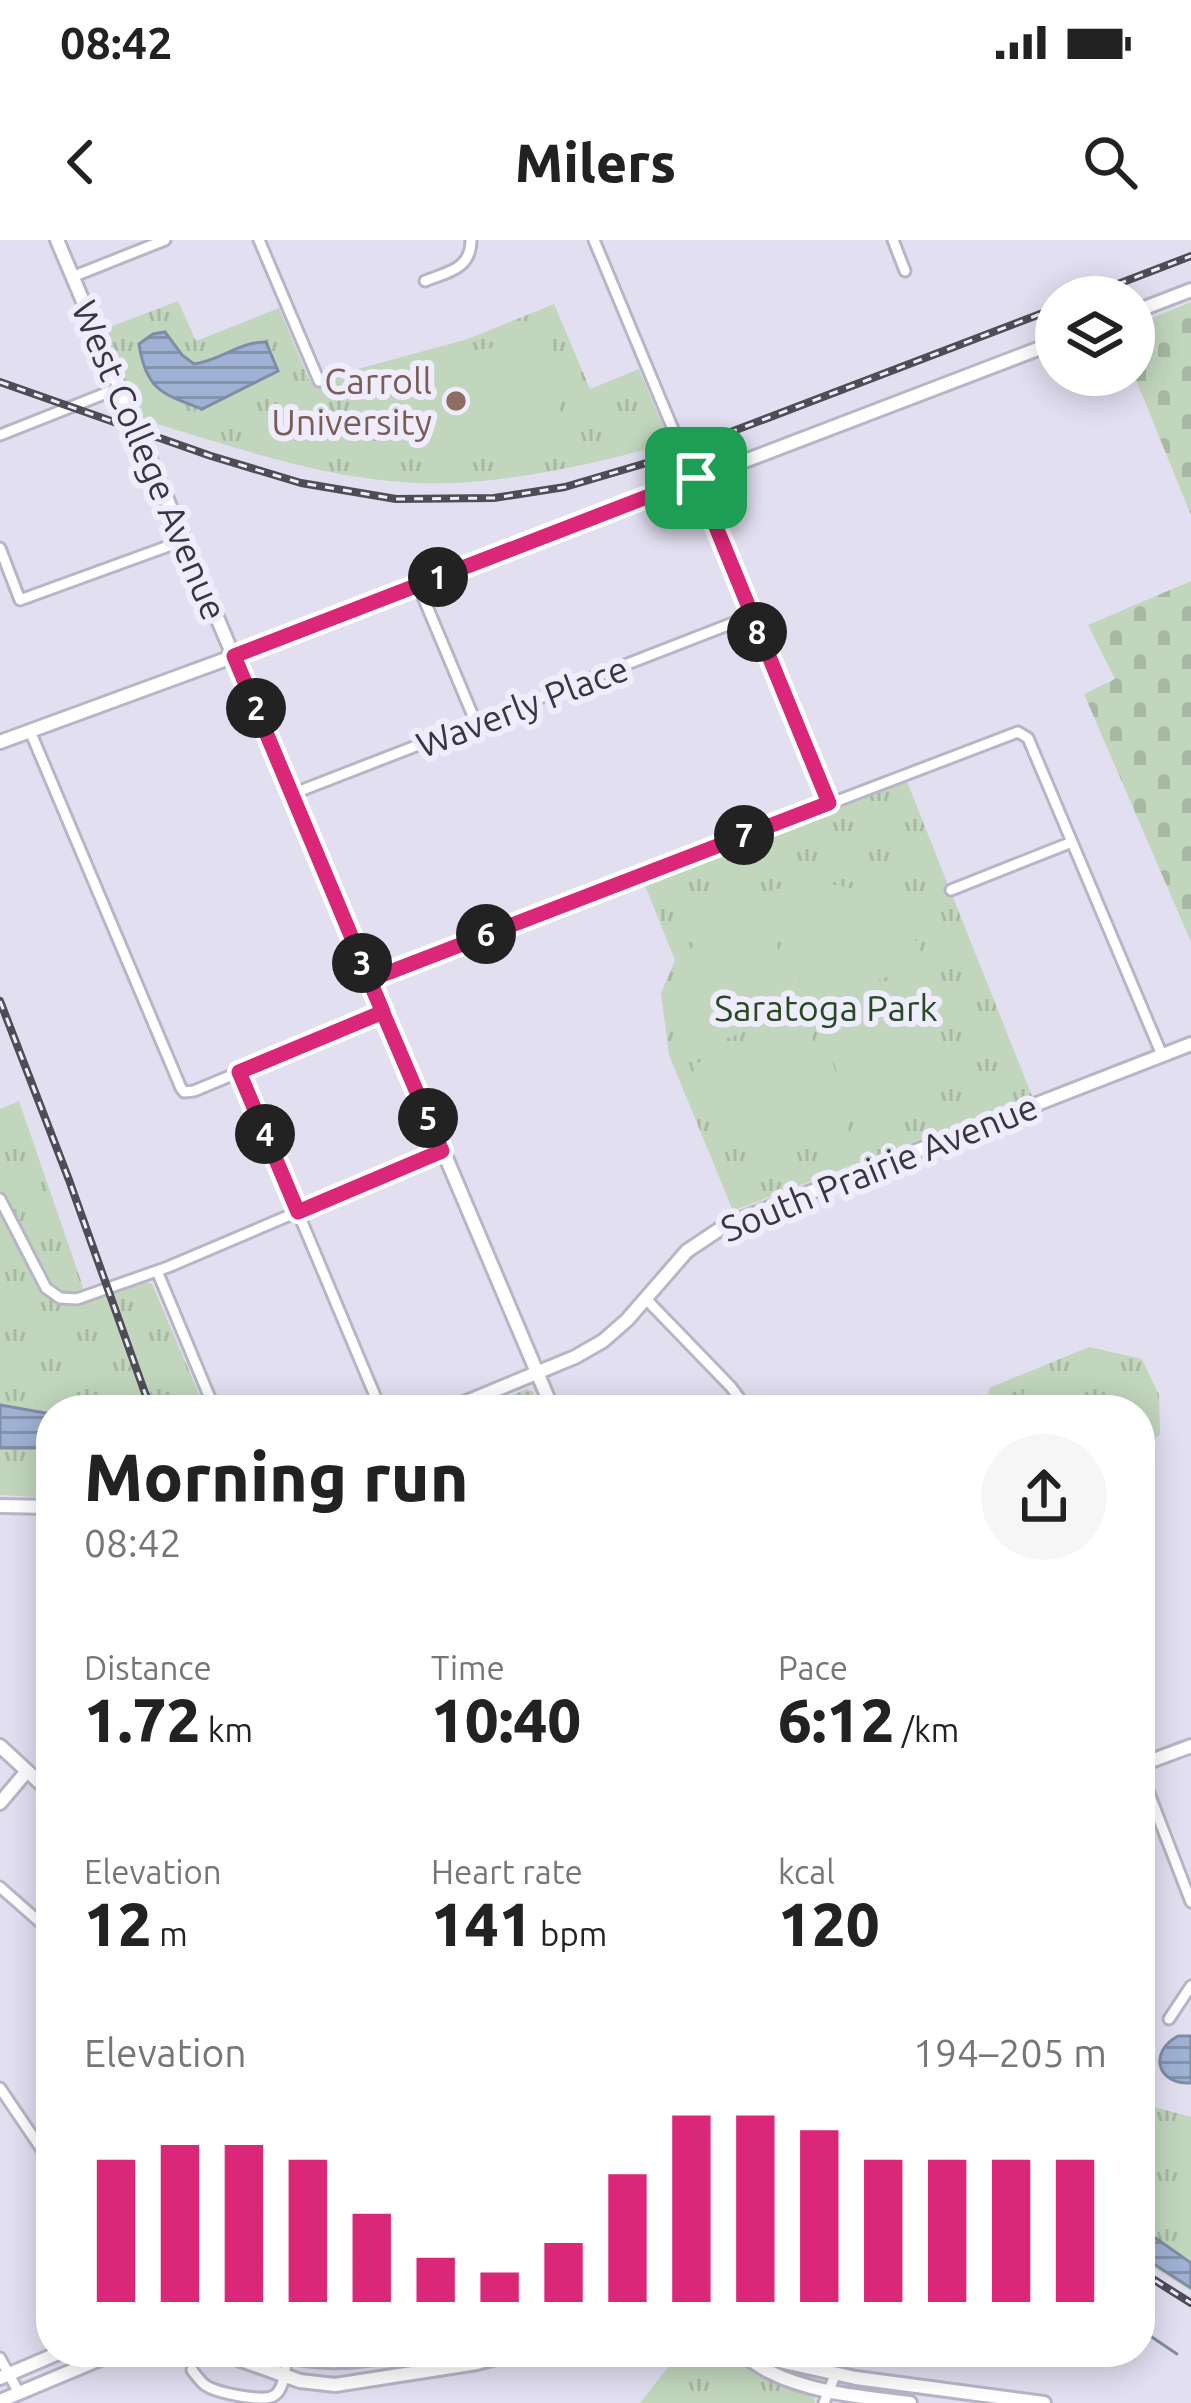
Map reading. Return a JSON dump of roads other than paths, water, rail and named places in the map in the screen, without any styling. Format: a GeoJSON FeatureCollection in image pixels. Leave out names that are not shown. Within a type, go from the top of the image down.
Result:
{"type":"FeatureCollection","features":[{"type":"Feature","properties":{"kind":"street","name":"West College Avenue"},"geometry":{"type":"LineString","coordinates":[[57,240],[547,1395]]}},
{"type":"Feature","properties":{"kind":"street"},"geometry":{"type":"LineString","coordinates":[[72,277],[166,240]]}},
{"type":"Feature","properties":{"kind":"street"},"geometry":{"type":"LineString","coordinates":[[259,240],[319,381]]}},
{"type":"Feature","properties":{"kind":"street"},"geometry":{"type":"LineString","coordinates":[[425,281],[463,265],[471,240]]}},
{"type":"Feature","properties":{"kind":"street"},"geometry":{"type":"LineString","coordinates":[[594,240],[829,803]]}},
{"type":"Feature","properties":{"kind":"street"},"geometry":{"type":"LineString","coordinates":[[893,240],[905,272]]}},
{"type":"Feature","properties":{"kind":"street"},"geometry":{"type":"LineString","coordinates":[[1155,304],[1191,290]]}},
{"type":"Feature","properties":{"kind":"street"},"geometry":{"type":"LineString","coordinates":[[0,742],[1035,349]]}},
{"type":"Feature","properties":{"kind":"street"},"geometry":{"type":"LineString","coordinates":[[0,435],[119,388]]}},
{"type":"Feature","properties":{"kind":"street"},"geometry":{"type":"LineString","coordinates":[[0,548],[20,600],[185,540]]}},
{"type":"Feature","properties":{"kind":"street"},"geometry":{"type":"LineString","coordinates":[[418,585],[476,723]]}},
{"type":"Feature","properties":{"kind":"street","name":"Waverly Place"},"geometry":{"type":"LineString","coordinates":[[292,794],[751,616]]}},
{"type":"Feature","properties":{"kind":"street"},"geometry":{"type":"LineString","coordinates":[[30,731],[181,1088],[188,1092],[383,1012]]}},
{"type":"Feature","properties":{"kind":"street"},"geometry":{"type":"LineString","coordinates":[[369,980],[1018,732],[1028,738],[1162,1055]]}},
{"type":"Feature","properties":{"kind":"street"},"geometry":{"type":"LineString","coordinates":[[951,890],[1072,842]]}},
{"type":"Feature","properties":{"kind":"street","name":"South Prairie Avenue"},"geometry":{"type":"LineString","coordinates":[[484,1395],[603,1341],[688,1251],[726,1225],[1191,1044]]}},
{"type":"Feature","properties":{"kind":"street"},"geometry":{"type":"LineString","coordinates":[[239,1072],[376,1395]]}},
{"type":"Feature","properties":{"kind":"street"},"geometry":{"type":"LineString","coordinates":[[0,1199],[40,1280],[52,1294],[77,1299],[442,1151]]}},
{"type":"Feature","properties":{"kind":"street"},"geometry":{"type":"LineString","coordinates":[[157,1270],[209,1395]]}},
{"type":"Feature","properties":{"kind":"street"},"geometry":{"type":"LineString","coordinates":[[645,1298],[736,1395]]}},
{"type":"Feature","properties":{"kind":"street"},"geometry":{"type":"LineString","coordinates":[[0,1506],[36,1507]]}},
{"type":"Feature","properties":{"kind":"street"},"geometry":{"type":"LineString","coordinates":[[0,1746],[36,1779]]}},
{"type":"Feature","properties":{"kind":"street"},"geometry":{"type":"LineString","coordinates":[[1155,1761],[1191,1746]]}},
{"type":"Feature","properties":{"kind":"street"},"geometry":{"type":"LineString","coordinates":[[0,1803],[27,1771]]}},
{"type":"Feature","properties":{"kind":"street"},"geometry":{"type":"LineString","coordinates":[[1155,1807],[1191,1902]]}},
{"type":"Feature","properties":{"kind":"street"},"geometry":{"type":"LineString","coordinates":[[0,1887],[36,1919]]}},
{"type":"Feature","properties":{"kind":"street"},"geometry":{"type":"LineString","coordinates":[[1169,2019],[1191,1986]]}},
{"type":"Feature","properties":{"kind":"street"},"geometry":{"type":"LineString","coordinates":[[0,2088],[36,2142]]}},
{"type":"Feature","properties":{"kind":"street"},"geometry":{"type":"LineString","coordinates":[[0,2358],[5,2376],[19,2393]]}},
{"type":"Feature","properties":{"kind":"street"},"geometry":{"type":"LineString","coordinates":[[5,2376],[36,2363]]}},
{"type":"Feature","properties":{"kind":"street"},"geometry":{"type":"LineString","coordinates":[[0,2401],[81,2367]]}},
{"type":"Feature","properties":{"kind":"street"},"geometry":{"type":"LineString","coordinates":[[257,2367],[283,2377],[335,2385],[453,2367]]}},
{"type":"Feature","properties":{"kind":"street"},"geometry":{"type":"LineString","coordinates":[[192,2370],[213,2389],[255,2397],[276,2395],[282,2367]]}},
{"type":"Feature","properties":{"kind":"street"},"geometry":{"type":"LineString","coordinates":[[417,2367],[418,2373]]}},
{"type":"Feature","properties":{"kind":"street"},"geometry":{"type":"LineString","coordinates":[[762,2367],[827,2397],[910,2403]]}},
{"type":"Feature","properties":{"kind":"street"},"geometry":{"type":"LineString","coordinates":[[805,2367],[1044,2403]]}},
{"type":"Feature","properties":{"kind":"street"},"geometry":{"type":"LineString","coordinates":[[827,2397],[836,2374]]}},
{"type":"Feature","properties":{"kind":"water"},"geometry":{"type":"Polygon","coordinates":[[[165,332],[194,364],[266,342],[278,371],[202,409],[166,394],[146,371],[139,344],[165,332]]]}},
{"type":"Feature","properties":{"kind":"water"},"geometry":{"type":"Polygon","coordinates":[[[0,1405],[36,1411],[36,1448],[0,1448],[0,1405]]]}},
{"type":"Feature","properties":{"kind":"water"},"geometry":{"type":"Polygon","coordinates":[[[1178,2036],[1191,2036],[1191,2083],[1170,2079],[1160,2066],[1163,2050],[1178,2036]]]}},
{"type":"Feature","properties":{"kind":"water"},"geometry":{"type":"Polygon","coordinates":[[[1155,2238],[1191,2263],[1191,2288],[1155,2265],[1155,2238]]]}},
{"type":"Feature","properties":{"kind":"waterway"},"geometry":{"type":"LineString","coordinates":[[1155,2339],[1177,2354]]}},
{"type":"Feature","properties":{"kind":"railway"},"geometry":{"type":"LineString","coordinates":[[1139,276],[1191,256]]}},
{"type":"Feature","properties":{"kind":"railway"},"geometry":{"type":"LineString","coordinates":[[0,382],[301,483],[396,499],[494,498],[565,487],[660,459],[1035,316]]}},
{"type":"Feature","properties":{"kind":"railway"},"geometry":{"type":"LineString","coordinates":[[0,1001],[146,1395]]}},
{"type":"Feature","properties":{"kind":"railway"},"geometry":{"type":"LineString","coordinates":[[1155,2280],[1191,2303]]}},
{"type":"Feature","properties":{"kind":"place","name":"Carroll University"},"geometry":{"type":"Point","coordinates":[456,401]}},
{"type":"Feature","properties":{"kind":"park label","name":"Saratoga Park"},"geometry":{"type":"Point","coordinates":[826,1007]}}]}
